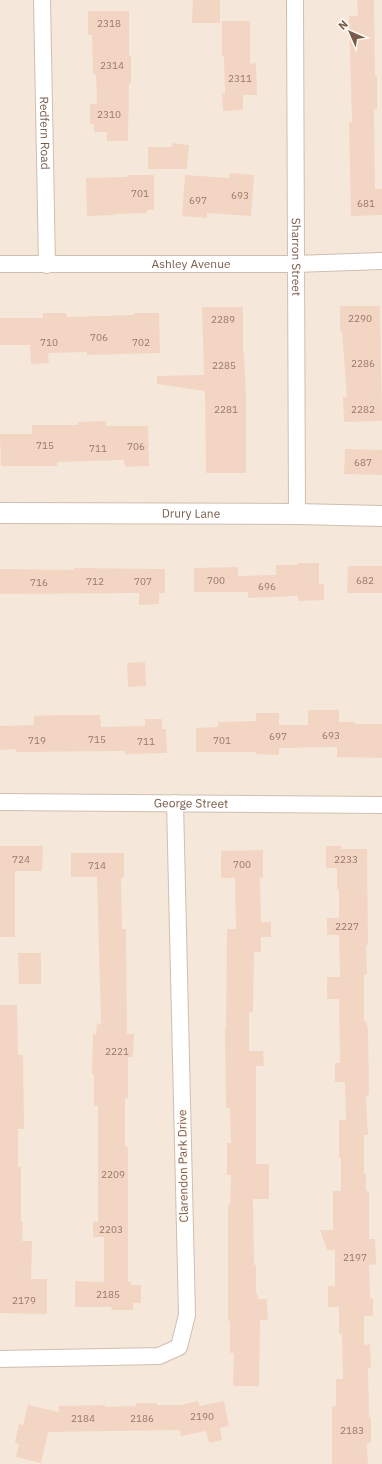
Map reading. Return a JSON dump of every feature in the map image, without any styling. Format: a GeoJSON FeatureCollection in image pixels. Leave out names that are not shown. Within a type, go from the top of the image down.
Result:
{"type":"FeatureCollection","features":[{"type":"Feature","properties":{"kind":"street","name":"Redfern Road"},"geometry":{"type":"LineString","coordinates":[[42,0],[46,265]]}},
{"type":"Feature","properties":{"kind":"street","name":"Sharron Street"},"geometry":{"type":"LineString","coordinates":[[295,0],[297,514]]}},
{"type":"Feature","properties":{"kind":"street","name":"Ashley Avenue"},"geometry":{"type":"LineString","coordinates":[[0,264],[295,264],[382,261]]}},
{"type":"Feature","properties":{"kind":"street","name":"Drury Lane"},"geometry":{"type":"LineString","coordinates":[[0,513],[297,514],[382,516]]}},
{"type":"Feature","properties":{"kind":"street","name":"George Street"},"geometry":{"type":"LineString","coordinates":[[0,802],[382,805]]}},
{"type":"Feature","properties":{"kind":"street","name":"Clarendon Park Drive"},"geometry":{"type":"LineString","coordinates":[[0,1359],[159,1356],[179,1346],[186,1315],[176,803]]}},
{"type":"Feature","properties":{"kind":"shaded area"},"geometry":{"type":"Polygon","coordinates":[[[0,0],[382,0],[382,1464],[0,1464],[0,0]]]}},
{"type":"Feature","properties":{"kind":"building"},"geometry":{"type":"Polygon","coordinates":[[[193,0],[220,0],[220,23],[192,23],[193,0]]]}},
{"type":"Feature","properties":{"kind":"building"},"geometry":{"type":"Polygon","coordinates":[[[357,0],[374,0],[375,76],[377,76],[377,109],[374,109],[375,189],[382,189],[382,215],[351,216],[349,122],[352,122],[349,16],[358,16],[357,0]]]}},
{"type":"Feature","properties":{"kind":"building"},"geometry":{"type":"Polygon","coordinates":[[[88,11],[129,11],[129,56],[131,56],[131,83],[129,83],[128,141],[107,141],[107,132],[94,132],[94,124],[90,124],[90,104],[97,104],[96,74],[93,74],[92,35],[88,35],[88,11]]]}},
{"type":"Feature","properties":{"kind":"building"},"geometry":{"type":"Polygon","coordinates":[[[222,21],[250,21],[250,64],[256,63],[257,95],[243,95],[243,110],[223,111],[222,93],[225,93],[224,56],[222,56],[222,21]]]}},
{"type":"Feature","properties":{"kind":"building"},"geometry":{"type":"Polygon","coordinates":[[[173,143],[189,145],[187,169],[148,169],[148,147],[172,147],[173,143]]]}},
{"type":"Feature","properties":{"kind":"building"},"geometry":{"type":"Polygon","coordinates":[[[229,173],[254,175],[251,216],[207,213],[207,218],[182,216],[185,175],[229,178],[229,173]]]}},
{"type":"Feature","properties":{"kind":"building"},"geometry":{"type":"Polygon","coordinates":[[[127,175],[154,175],[154,210],[147,210],[147,213],[87,216],[86,178],[127,177],[127,175]]]}},
{"type":"Feature","properties":{"kind":"building"},"geometry":{"type":"Polygon","coordinates":[[[340,306],[380,306],[382,421],[344,422],[343,397],[347,397],[342,331],[340,331],[340,306]]]}},
{"type":"Feature","properties":{"kind":"building"},"geometry":{"type":"Polygon","coordinates":[[[202,307],[243,307],[243,352],[246,397],[246,473],[206,473],[205,391],[157,384],[157,376],[204,375],[202,307]]]}},
{"type":"Feature","properties":{"kind":"building"},"geometry":{"type":"Polygon","coordinates":[[[43,313],[66,313],[67,317],[159,313],[160,353],[87,355],[87,352],[48,353],[49,363],[31,364],[30,345],[0,345],[0,318],[43,318],[43,313]]]}},
{"type":"Feature","properties":{"kind":"building"},"geometry":{"type":"Polygon","coordinates":[[[106,421],[106,426],[148,426],[149,466],[125,467],[124,460],[57,462],[57,466],[1,466],[0,434],[32,434],[32,425],[78,425],[78,422],[106,421]]]}},
{"type":"Feature","properties":{"kind":"building"},"geometry":{"type":"Polygon","coordinates":[[[345,449],[382,450],[382,475],[344,474],[345,449]]]}},
{"type":"Feature","properties":{"kind":"building"},"geometry":{"type":"Polygon","coordinates":[[[298,563],[319,563],[319,584],[324,584],[324,600],[298,601],[298,596],[248,598],[248,592],[194,592],[194,568],[238,567],[238,576],[276,575],[276,565],[298,565],[298,563]]]}},
{"type":"Feature","properties":{"kind":"building"},"geometry":{"type":"Polygon","coordinates":[[[348,566],[382,566],[382,593],[347,593],[348,566]]]}},
{"type":"Feature","properties":{"kind":"building"},"geometry":{"type":"Polygon","coordinates":[[[74,568],[165,569],[165,593],[159,593],[159,604],[139,605],[139,593],[0,594],[0,569],[74,570],[74,568]]]}},
{"type":"Feature","properties":{"kind":"building"},"geometry":{"type":"Polygon","coordinates":[[[145,662],[146,686],[128,687],[127,663],[145,662]]]}},
{"type":"Feature","properties":{"kind":"building"},"geometry":{"type":"Polygon","coordinates":[[[308,710],[339,710],[339,722],[355,722],[355,724],[382,724],[382,758],[337,757],[337,747],[279,748],[279,755],[256,754],[256,752],[196,752],[196,728],[218,727],[218,722],[256,721],[256,713],[279,713],[279,725],[308,725],[308,710]]]}},
{"type":"Feature","properties":{"kind":"building"},"geometry":{"type":"Polygon","coordinates":[[[100,715],[101,727],[145,726],[145,719],[162,719],[162,729],[166,729],[167,753],[125,754],[125,751],[16,752],[16,749],[0,750],[0,726],[34,725],[34,716],[100,715]]]}},
{"type":"Feature","properties":{"kind":"building"},"geometry":{"type":"Polygon","coordinates":[[[0,846],[43,846],[42,871],[15,871],[15,937],[0,937],[0,846]]]}},
{"type":"Feature","properties":{"kind":"building"},"geometry":{"type":"Polygon","coordinates":[[[326,846],[341,846],[341,849],[367,849],[368,945],[366,945],[367,974],[364,975],[364,1021],[366,1021],[368,1030],[369,1094],[366,1097],[368,1135],[364,1135],[364,1174],[366,1174],[366,1191],[369,1191],[369,1239],[375,1239],[376,1264],[369,1265],[370,1298],[373,1299],[373,1316],[364,1316],[364,1345],[370,1344],[371,1368],[368,1368],[371,1443],[367,1443],[368,1464],[332,1464],[332,1406],[336,1406],[336,1379],[343,1379],[342,1334],[339,1334],[339,1307],[328,1307],[328,1286],[335,1286],[335,1250],[327,1250],[320,1230],[333,1230],[333,1191],[341,1191],[339,1120],[346,1120],[345,1082],[335,1082],[335,1063],[340,1063],[339,999],[327,999],[327,977],[340,977],[339,935],[327,935],[327,918],[339,918],[337,868],[326,868],[326,846]]]}},
{"type":"Feature","properties":{"kind":"building"},"geometry":{"type":"Polygon","coordinates":[[[263,850],[263,878],[260,878],[261,922],[271,922],[271,937],[261,937],[261,952],[254,952],[253,1012],[249,1012],[249,1051],[263,1051],[264,1066],[256,1066],[256,1164],[269,1164],[269,1199],[253,1199],[254,1265],[256,1265],[256,1293],[258,1299],[267,1299],[268,1320],[260,1320],[259,1386],[233,1386],[234,1353],[230,1353],[230,1321],[228,1321],[228,1205],[230,1205],[231,1175],[227,1175],[227,1143],[231,1143],[230,1108],[226,1108],[225,1028],[227,929],[236,929],[235,878],[221,878],[221,851],[263,850]]]}},
{"type":"Feature","properties":{"kind":"building"},"geometry":{"type":"Polygon","coordinates":[[[71,853],[124,853],[124,878],[121,878],[122,929],[126,929],[127,1034],[134,1034],[133,1057],[128,1057],[128,1098],[125,1098],[125,1147],[128,1147],[128,1282],[131,1282],[131,1285],[141,1285],[141,1303],[133,1303],[133,1310],[111,1310],[112,1307],[75,1307],[75,1281],[104,1282],[104,1237],[93,1237],[93,1221],[98,1222],[98,1106],[94,1106],[94,1074],[92,1074],[93,1034],[96,1034],[97,1023],[101,1024],[97,877],[71,877],[71,853]]]}},
{"type":"Feature","properties":{"kind":"building"},"geometry":{"type":"Polygon","coordinates":[[[18,953],[41,953],[41,984],[19,984],[18,953]]]}},
{"type":"Feature","properties":{"kind":"building"},"geometry":{"type":"Polygon","coordinates":[[[0,1005],[17,1005],[18,1055],[23,1055],[24,1129],[18,1129],[18,1167],[21,1167],[21,1222],[23,1222],[22,1241],[32,1241],[31,1279],[47,1279],[47,1314],[0,1313],[0,1005]]]}},
{"type":"Feature","properties":{"kind":"building"},"geometry":{"type":"Polygon","coordinates":[[[198,1401],[200,1406],[224,1401],[229,1426],[220,1428],[222,1440],[209,1443],[206,1431],[181,1436],[180,1430],[48,1432],[41,1463],[16,1457],[19,1444],[15,1443],[19,1424],[23,1425],[28,1405],[59,1412],[59,1406],[136,1406],[136,1403],[181,1405],[198,1401]]]}}]}
